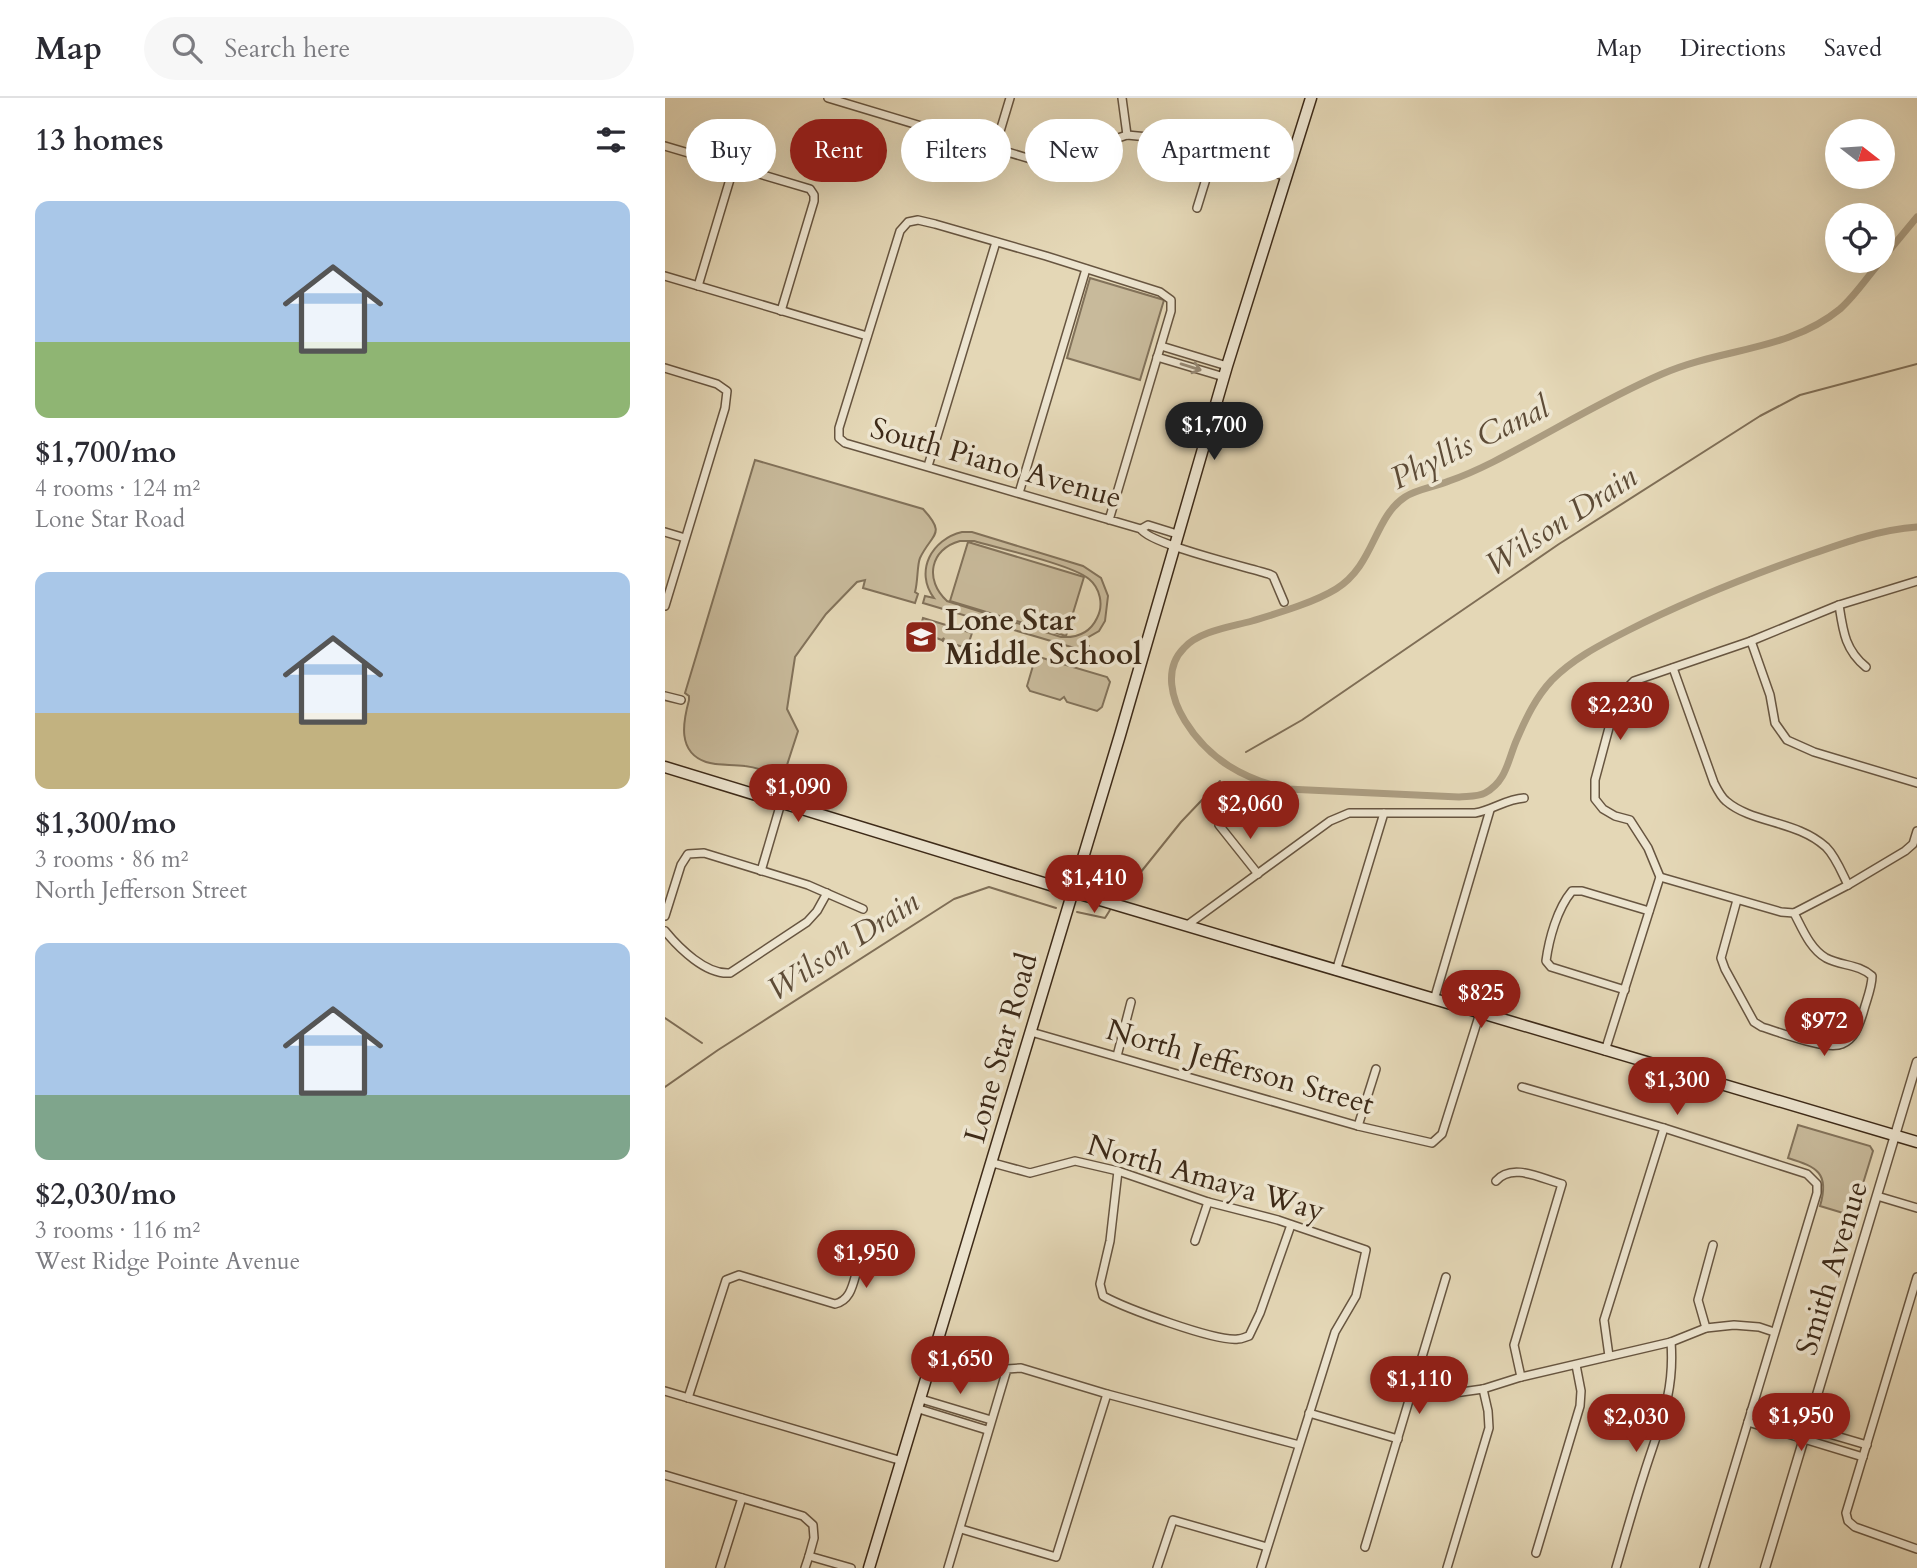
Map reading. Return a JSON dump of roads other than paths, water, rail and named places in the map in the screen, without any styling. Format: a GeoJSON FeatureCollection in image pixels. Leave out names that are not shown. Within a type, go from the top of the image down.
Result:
{"type":"FeatureCollection","features":[{"type":"Feature","properties":{"kind":"main road","name":"Lone Star Road"},"geometry":{"type":"LineString","coordinates":[[1294,154],[1311,98]]}},
{"type":"Feature","properties":{"kind":"main road","name":"Lone Star Road"},"geometry":{"type":"LineString","coordinates":[[869,1568],[993,1163],[1173,545],[1285,182]]}},
{"type":"Feature","properties":{"kind":"main road"},"geometry":{"type":"LineString","coordinates":[[665,767],[1336,971],[1917,1142]]}},
{"type":"Feature","properties":{"kind":"street"},"geometry":{"type":"LineString","coordinates":[[828,98],[901,120]]}},
{"type":"Feature","properties":{"kind":"street"},"geometry":{"type":"LineString","coordinates":[[1004,119],[1010,98]]}},
{"type":"Feature","properties":{"kind":"street"},"geometry":{"type":"LineString","coordinates":[[1122,98],[1127,135]]}},
{"type":"Feature","properties":{"kind":"street"},"geometry":{"type":"LineString","coordinates":[[1123,136],[1137,136]]}},
{"type":"Feature","properties":{"kind":"street"},"geometry":{"type":"LineString","coordinates":[[665,146],[686,152]]}},
{"type":"Feature","properties":{"kind":"street"},"geometry":{"type":"LineString","coordinates":[[776,179],[810,189],[814,195],[781,311]]}},
{"type":"Feature","properties":{"kind":"street"},"geometry":{"type":"LineString","coordinates":[[698,286],[729,182]]}},
{"type":"Feature","properties":{"kind":"street"},"geometry":{"type":"LineString","coordinates":[[1197,208],[1205,182]]}},
{"type":"Feature","properties":{"kind":"street"},"geometry":{"type":"LineString","coordinates":[[665,276],[867,336],[900,231],[908,222],[918,220],[1160,292],[1171,300],[1171,311],[1109,520]]}},
{"type":"Feature","properties":{"kind":"street"},"geometry":{"type":"LineString","coordinates":[[928,466],[996,242]]}},
{"type":"Feature","properties":{"kind":"street"},"geometry":{"type":"LineString","coordinates":[[1019,493],[1086,270]]}},
{"type":"Feature","properties":{"kind":"street","name":"South Piano Avenue"},"geometry":{"type":"LineString","coordinates":[[867,336],[839,428],[839,438],[845,443],[1141,529],[1148,525],[1177,534]]}},
{"type":"Feature","properties":{"kind":"street"},"geometry":{"type":"LineString","coordinates":[[1161,346],[1227,366]]}},
{"type":"Feature","properties":{"kind":"street"},"geometry":{"type":"LineString","coordinates":[[1157,357],[1224,377]]}},
{"type":"Feature","properties":{"kind":"street"},"geometry":{"type":"LineString","coordinates":[[665,368],[717,384],[727,391],[725,408],[665,606]]}},
{"type":"Feature","properties":{"kind":"street","name":"South Piano Avenue"},"geometry":{"type":"LineString","coordinates":[[1141,529],[1144,535],[1173,545],[1269,573],[1285,602]]}},
{"type":"Feature","properties":{"kind":"street"},"geometry":{"type":"LineString","coordinates":[[665,533],[685,538]]}},
{"type":"Feature","properties":{"kind":"street"},"geometry":{"type":"LineString","coordinates":[[1605,1051],[1660,877],[1648,848],[1630,820],[1603,809],[1595,799],[1595,780],[1617,698],[1634,681],[1751,641],[1839,606],[1917,581]]}},
{"type":"Feature","properties":{"kind":"street"},"geometry":{"type":"LineString","coordinates":[[1839,606],[1843,629],[1853,657],[1866,667]]}},
{"type":"Feature","properties":{"kind":"street"},"geometry":{"type":"LineString","coordinates":[[1751,641],[1770,695],[1775,723],[1787,740],[1814,752],[1917,783]]}},
{"type":"Feature","properties":{"kind":"street"},"geometry":{"type":"LineString","coordinates":[[1673,668],[1714,783],[1724,800],[1740,810],[1801,830],[1816,839],[1829,850],[1848,885]]}},
{"type":"Feature","properties":{"kind":"street"},"geometry":{"type":"LineString","coordinates":[[665,696],[681,701]]}},
{"type":"Feature","properties":{"kind":"street"},"geometry":{"type":"LineString","coordinates":[[1186,926],[1330,821],[1349,813],[1475,813],[1490,810],[1511,799],[1524,798]]}},
{"type":"Feature","properties":{"kind":"street"},"geometry":{"type":"LineString","coordinates":[[761,871],[781,803]]}},
{"type":"Feature","properties":{"kind":"street"},"geometry":{"type":"LineString","coordinates":[[1434,1000],[1490,810]]}},
{"type":"Feature","properties":{"kind":"street"},"geometry":{"type":"LineString","coordinates":[[1336,971],[1384,813]]}},
{"type":"Feature","properties":{"kind":"street"},"geometry":{"type":"LineString","coordinates":[[1220,825],[1258,874]]}},
{"type":"Feature","properties":{"kind":"street"},"geometry":{"type":"LineString","coordinates":[[1660,877],[1781,912],[1794,913],[1905,851],[1913,844],[1917,831]]}},
{"type":"Feature","properties":{"kind":"street"},"geometry":{"type":"LineString","coordinates":[[665,916],[681,865],[688,854],[704,853],[808,885],[863,909]]}},
{"type":"Feature","properties":{"kind":"street"},"geometry":{"type":"LineString","coordinates":[[1625,989],[1551,967],[1546,961],[1549,945],[1556,923],[1572,891],[1581,891],[1649,911]]}},
{"type":"Feature","properties":{"kind":"street"},"geometry":{"type":"LineString","coordinates":[[665,931],[709,969],[721,974],[730,973],[807,922],[827,893]]}},
{"type":"Feature","properties":{"kind":"street"},"geometry":{"type":"LineString","coordinates":[[1737,900],[1721,958],[1755,1022],[1762,1027],[1823,1044],[1843,1044],[1858,1028],[1872,975],[1865,969],[1828,959],[1820,954],[1813,947],[1794,913]]}},
{"type":"Feature","properties":{"kind":"street"},"geometry":{"type":"LineString","coordinates":[[1117,1055],[1131,1002]]}},
{"type":"Feature","properties":{"kind":"street","name":"North Jefferson Street"},"geometry":{"type":"LineString","coordinates":[[1031,1032],[1358,1126],[1433,1143],[1442,1134],[1480,1013]]}},
{"type":"Feature","properties":{"kind":"street","name":"Smith Avenue"},"geometry":{"type":"LineString","coordinates":[[1765,1568],[1917,1062]]}},
{"type":"Feature","properties":{"kind":"street"},"geometry":{"type":"LineString","coordinates":[[1358,1126],[1375,1069]]}},
{"type":"Feature","properties":{"kind":"street"},"geometry":{"type":"LineString","coordinates":[[1522,1087],[1664,1128],[1807,1174],[1817,1184],[1817,1193],[1704,1568]]}},
{"type":"Feature","properties":{"kind":"street"},"geometry":{"type":"LineString","coordinates":[[1609,1356],[1604,1320],[1664,1128]]}},
{"type":"Feature","properties":{"kind":"street","name":"North Amaya Way"},"geometry":{"type":"LineString","coordinates":[[993,1163],[1030,1173],[1075,1161],[1118,1171],[1208,1202],[1291,1225],[1366,1250],[1356,1296],[1335,1332],[1309,1413]]}},
{"type":"Feature","properties":{"kind":"street"},"geometry":{"type":"LineString","coordinates":[[1118,1171],[1110,1241],[1100,1284],[1103,1296],[1120,1306],[1222,1338],[1238,1339],[1248,1336],[1261,1314],[1291,1225]]}},
{"type":"Feature","properties":{"kind":"street"},"geometry":{"type":"LineString","coordinates":[[1496,1181],[1502,1174],[1517,1172],[1562,1184],[1514,1345],[1521,1377]]}},
{"type":"Feature","properties":{"kind":"street"},"geometry":{"type":"LineString","coordinates":[[1877,1196],[1917,1208]]}},
{"type":"Feature","properties":{"kind":"street"},"geometry":{"type":"LineString","coordinates":[[1195,1241],[1208,1202]]}},
{"type":"Feature","properties":{"kind":"street"},"geometry":{"type":"LineString","coordinates":[[1706,1328],[1698,1300],[1713,1245]]}},
{"type":"Feature","properties":{"kind":"street"},"geometry":{"type":"LineString","coordinates":[[688,1398],[723,1286],[731,1276],[739,1275],[835,1304],[846,1300],[858,1267]]}},
{"type":"Feature","properties":{"kind":"street"},"geometry":{"type":"LineString","coordinates":[[1365,1547],[1446,1277]]}},
{"type":"Feature","properties":{"kind":"street"},"geometry":{"type":"LineString","coordinates":[[1917,1277],[1846,1513],[1848,1521],[1854,1527],[1917,1549]]}},
{"type":"Feature","properties":{"kind":"street"},"geometry":{"type":"LineString","coordinates":[[1908,1310],[1917,1313]]}},
{"type":"Feature","properties":{"kind":"street"},"geometry":{"type":"LineString","coordinates":[[1413,1390],[1440,1395],[1483,1389],[1521,1377],[1671,1342],[1706,1328],[1734,1325],[1759,1327],[1774,1332]]}},
{"type":"Feature","properties":{"kind":"street"},"geometry":{"type":"LineString","coordinates":[[1616,1568],[1644,1472],[1667,1407],[1673,1367],[1671,1342]]}},
{"type":"Feature","properties":{"kind":"street"},"geometry":{"type":"LineString","coordinates":[[1536,1553],[1580,1406],[1581,1391],[1576,1365]]}},
{"type":"Feature","properties":{"kind":"street"},"geometry":{"type":"LineString","coordinates":[[949,1568],[987,1430],[1007,1369],[1021,1368],[1107,1394],[1300,1445]]}},
{"type":"Feature","properties":{"kind":"street"},"geometry":{"type":"LineString","coordinates":[[1447,1568],[1489,1428],[1483,1389]]}},
{"type":"Feature","properties":{"kind":"street"},"geometry":{"type":"LineString","coordinates":[[665,1391],[902,1461]]}},
{"type":"Feature","properties":{"kind":"street"},"geometry":{"type":"LineString","coordinates":[[961,1528],[1056,1557],[1107,1394]]}},
{"type":"Feature","properties":{"kind":"street"},"geometry":{"type":"LineString","coordinates":[[920,1404],[991,1420]]}},
{"type":"Feature","properties":{"kind":"street"},"geometry":{"type":"LineString","coordinates":[[920,1404],[987,1430]]}},
{"type":"Feature","properties":{"kind":"street"},"geometry":{"type":"LineString","coordinates":[[1751,1411],[1867,1445]]}},
{"type":"Feature","properties":{"kind":"street"},"geometry":{"type":"LineString","coordinates":[[1261,1568],[1309,1413],[1398,1439]]}},
{"type":"Feature","properties":{"kind":"street"},"geometry":{"type":"LineString","coordinates":[[1748,1422],[1863,1457]]}},
{"type":"Feature","properties":{"kind":"street"},"geometry":{"type":"LineString","coordinates":[[665,1475],[803,1516],[813,1525],[814,1538],[805,1568]]}},
{"type":"Feature","properties":{"kind":"street"},"geometry":{"type":"LineString","coordinates":[[720,1568],[742,1498]]}},
{"type":"Feature","properties":{"kind":"street"},"geometry":{"type":"LineString","coordinates":[[1157,1568],[1173,1520],[1267,1547]]}},
{"type":"Feature","properties":{"kind":"street"},"geometry":{"type":"LineString","coordinates":[[809,1556],[851,1568]]}},
{"type":"Feature","properties":{"kind":"waterway","name":"Phyllis Canal"},"geometry":{"type":"LineString","coordinates":[[1895,244],[1917,217]]}},
{"type":"Feature","properties":{"kind":"waterway","name":"Phyllis Canal"},"geometry":{"type":"LineString","coordinates":[[1871,273],[1846,304],[1820,323],[1777,341],[1684,365],[1662,374],[1482,467],[1405,497],[1386,517],[1358,568],[1336,589],[1295,607],[1216,630],[1190,642],[1177,656],[1173,665],[1173,694],[1185,721],[1205,747],[1229,766],[1271,785],[1287,789],[1459,797],[1479,795],[1492,788],[1502,776],[1524,723],[1546,687],[1560,672],[1588,652],[1667,612],[1768,570],[1868,536],[1917,527]]}},
{"type":"Feature","properties":{"kind":"waterway","name":"Wilson Drain"},"geometry":{"type":"LineString","coordinates":[[1246,752],[1302,720],[1559,544],[1760,416],[1800,395],[1917,364]]}},
{"type":"Feature","properties":{"kind":"waterway","name":"Wilson Drain"},"geometry":{"type":"LineString","coordinates":[[1124,893],[1181,822],[1220,781]]}},
{"type":"Feature","properties":{"kind":"waterway","name":"Wilson Drain"},"geometry":{"type":"LineString","coordinates":[[665,1087],[718,1050],[954,899],[989,887],[1056,908]]}},
{"type":"Feature","properties":{"kind":"waterway","name":"Wilson Drain"},"geometry":{"type":"LineString","coordinates":[[1077,912],[1105,918],[1110,910]]}},
{"type":"Feature","properties":{"kind":"waterway"},"geometry":{"type":"LineString","coordinates":[[665,1018],[702,1043]]}},
{"type":"Feature","properties":{"kind":"place","name":"Lone Star Middle School"},"geometry":{"type":"Point","coordinates":[921,637]}}]}
